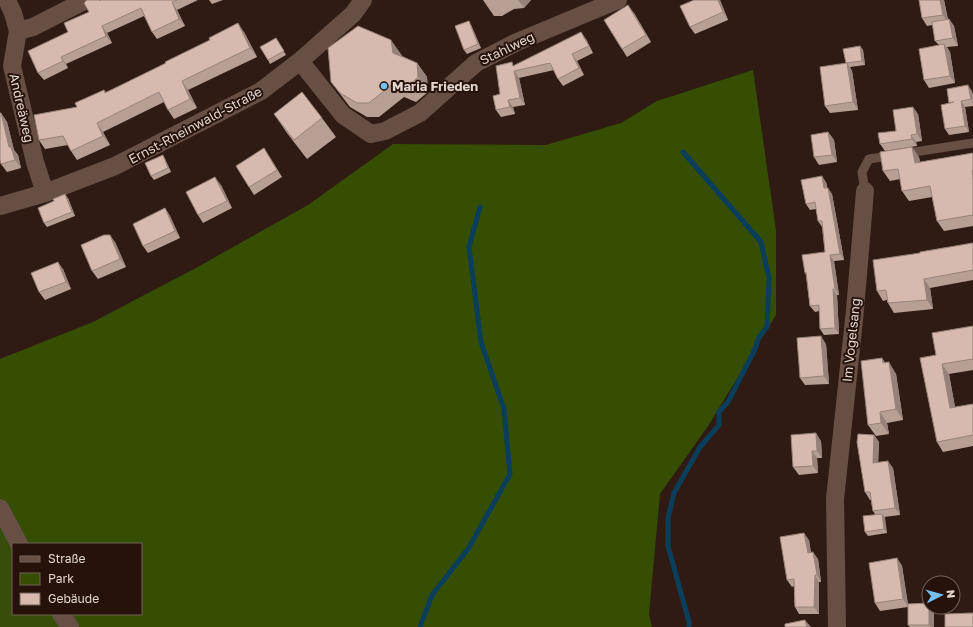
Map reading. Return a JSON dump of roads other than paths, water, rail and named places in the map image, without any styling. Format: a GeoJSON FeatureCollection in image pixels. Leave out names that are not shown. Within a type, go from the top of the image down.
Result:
{"type":"FeatureCollection","features":[{"type":"Feature","properties":{"kind":"street","name":"Andreäweg"},"geometry":{"type":"LineString","coordinates":[[8,0],[18,31],[12,66],[35,162],[45,193]]}},
{"type":"Feature","properties":{"kind":"street"},"geometry":{"type":"LineString","coordinates":[[18,31],[33,27],[86,0]]}},
{"type":"Feature","properties":{"kind":"street","name":"Ernst-Rheinwald-Straße"},"geometry":{"type":"LineString","coordinates":[[0,206],[45,193],[115,166],[261,91],[300,61],[353,14],[363,0]]}},
{"type":"Feature","properties":{"kind":"street","name":"Stahlweg"},"geometry":{"type":"LineString","coordinates":[[300,61],[343,115],[371,134],[385,131],[420,113],[476,64],[517,42],[618,0]]}},
{"type":"Feature","properties":{"kind":"street","name":"Im Vogelsang"},"geometry":{"type":"LineString","coordinates":[[837,627],[835,499],[855,310],[865,191]]}},
{"type":"Feature","properties":{"kind":"street"},"geometry":{"type":"LineString","coordinates":[[0,508],[18,543]]}},
{"type":"Feature","properties":{"kind":"street"},"geometry":{"type":"LineString","coordinates":[[62,615],[70,627]]}},
{"type":"Feature","properties":{"kind":"lane","name":"Im Vogelsang"},"geometry":{"type":"LineString","coordinates":[[865,191],[862,172],[869,159],[973,142]]}},
{"type":"Feature","properties":{"kind":"waterway"},"geometry":{"type":"LineString","coordinates":[[683,152],[761,242],[769,278],[767,327],[759,337],[755,349],[728,402],[719,412],[719,425],[700,447],[674,493],[668,518],[668,546],[689,622],[689,627]]}},
{"type":"Feature","properties":{"kind":"waterway"},"geometry":{"type":"LineString","coordinates":[[420,627],[432,595],[468,549],[510,474],[504,409],[481,342],[469,247],[480,207]]}},
{"type":"Feature","properties":{"kind":"place","name":"Maria Frieden"},"geometry":{"type":"Point","coordinates":[384,86]}}]}
